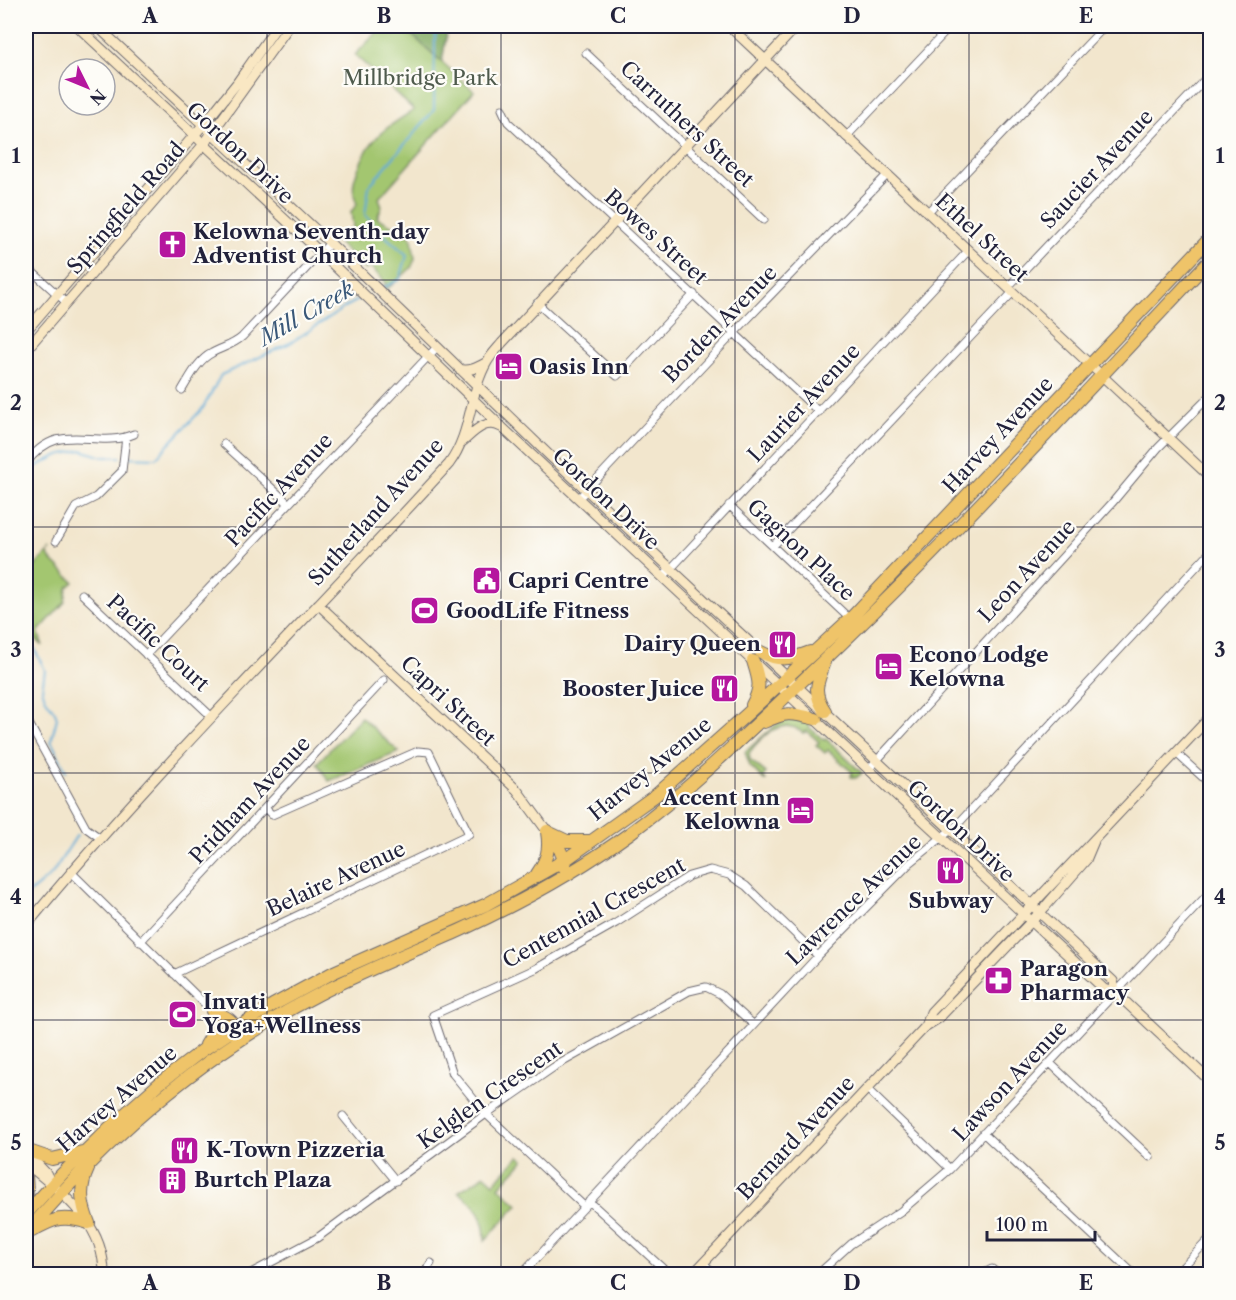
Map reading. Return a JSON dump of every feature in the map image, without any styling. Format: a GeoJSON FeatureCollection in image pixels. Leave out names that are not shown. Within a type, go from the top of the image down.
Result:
{"type":"FeatureCollection","features":[{"type":"Feature","properties":{"kind":"highway","name":"Harvey Avenue"},"geometry":{"type":"LineString","coordinates":[[26,1214],[57,1189],[160,1083],[236,1028],[319,980],[485,905],[536,877],[593,841],[656,795],[850,619],[1210,238]]}},
{"type":"Feature","properties":{"kind":"highway","name":"Harvey Avenue"},"geometry":{"type":"LineString","coordinates":[[88,1156],[117,1136],[170,1091],[282,1014],[320,993],[482,920],[559,879],[633,830],[701,774],[754,726],[826,660],[920,568],[1210,260]]}},
{"type":"Feature","properties":{"kind":"highway"},"geometry":{"type":"LineString","coordinates":[[746,715],[759,693],[757,657],[784,660],[817,650]]}},
{"type":"Feature","properties":{"kind":"highway"},"geometry":{"type":"LineString","coordinates":[[754,726],[781,714],[820,715],[816,689],[826,660]]}},
{"type":"Feature","properties":{"kind":"highway"},"geometry":{"type":"LineString","coordinates":[[547,831],[567,841],[593,841]]}},
{"type":"Feature","properties":{"kind":"highway"},"geometry":{"type":"LineString","coordinates":[[547,831],[565,860],[559,879]]}},
{"type":"Feature","properties":{"kind":"highway"},"geometry":{"type":"LineString","coordinates":[[536,877],[547,859],[549,848],[547,831]]}},
{"type":"Feature","properties":{"kind":"highway"},"geometry":{"type":"LineString","coordinates":[[212,1011],[227,1018],[236,1028],[233,1046]]}},
{"type":"Feature","properties":{"kind":"highway"},"geometry":{"type":"LineString","coordinates":[[203,1050],[215,1028],[215,1016],[212,1011]]}},
{"type":"Feature","properties":{"kind":"highway"},"geometry":{"type":"LineString","coordinates":[[26,1151],[52,1159],[88,1156],[81,1194],[83,1209],[89,1223]]}},
{"type":"Feature","properties":{"kind":"highway"},"geometry":{"type":"LineString","coordinates":[[26,1177],[26,1205]]}},
{"type":"Feature","properties":{"kind":"highway","name":"Harvey Avenue"},"geometry":{"type":"LineString","coordinates":[[26,1234],[57,1189]]}},
{"type":"Feature","properties":{"kind":"highway"},"geometry":{"type":"LineString","coordinates":[[26,1234],[63,1217],[89,1223]]}},
{"type":"Feature","properties":{"kind":"main road","name":"Gordon Drive"},"geometry":{"type":"LineString","coordinates":[[77,26],[321,253],[505,430],[820,715],[876,760],[1032,905],[1113,981],[1116,993]]}},
{"type":"Feature","properties":{"kind":"main road","name":"Gordon Drive"},"geometry":{"type":"LineString","coordinates":[[97,26],[330,243],[459,369],[672,568],[757,657]]}},
{"type":"Feature","properties":{"kind":"main road","name":"Springfield Road"},"geometry":{"type":"LineString","coordinates":[[26,331],[195,135],[237,83],[277,26]]}},
{"type":"Feature","properties":{"kind":"main road","name":"Springfield Road"},"geometry":{"type":"LineString","coordinates":[[26,350],[213,133],[290,26]]}},
{"type":"Feature","properties":{"kind":"main road","name":"Ethel Street"},"geometry":{"type":"LineString","coordinates":[[729,26],[1210,477]]}},
{"type":"Feature","properties":{"kind":"main road","name":"Sutherland Avenue"},"geometry":{"type":"LineString","coordinates":[[26,926],[100,838],[211,716],[449,464],[462,442],[487,362],[537,303],[797,26]]}},
{"type":"Feature","properties":{"kind":"main road"},"geometry":{"type":"LineString","coordinates":[[459,369],[464,371],[473,369],[487,362]]}},
{"type":"Feature","properties":{"kind":"main road"},"geometry":{"type":"LineString","coordinates":[[462,442],[483,425],[494,423],[505,430]]}},
{"type":"Feature","properties":{"kind":"main road","name":"Capri Street"},"geometry":{"type":"LineString","coordinates":[[318,604],[516,790],[547,831]]}},
{"type":"Feature","properties":{"kind":"main road","name":"Gordon Drive"},"geometry":{"type":"LineString","coordinates":[[820,715],[868,770],[1104,989],[1116,993],[1210,1079]]}},
{"type":"Feature","properties":{"kind":"main road","name":"Bernard Avenue"},"geometry":{"type":"LineString","coordinates":[[926,1026],[931,1012],[1210,717]]}},
{"type":"Feature","properties":{"kind":"main road","name":"Bernard Avenue"},"geometry":{"type":"LineString","coordinates":[[693,1275],[926,1026],[939,1018],[1032,921],[1086,860],[1094,841]]}},
{"type":"Feature","properties":{"kind":"main road"},"geometry":{"type":"LineString","coordinates":[[26,1151],[57,1189]]}},
{"type":"Feature","properties":{"kind":"main road"},"geometry":{"type":"LineString","coordinates":[[26,1163],[57,1189],[89,1223],[104,1258],[104,1275]]}},
{"type":"Feature","properties":{"kind":"street"},"geometry":{"type":"LineString","coordinates":[[846,137],[951,26]]}},
{"type":"Feature","properties":{"kind":"street"},"geometry":{"type":"LineString","coordinates":[[927,213],[1105,26]]}},
{"type":"Feature","properties":{"kind":"street","name":"Carruthers Street"},"geometry":{"type":"LineString","coordinates":[[586,53],[764,220]]}},
{"type":"Feature","properties":{"kind":"street","name":"Saucier Avenue"},"geometry":{"type":"LineString","coordinates":[[773,546],[1210,74]]}},
{"type":"Feature","properties":{"kind":"street","name":"Bowes Street"},"geometry":{"type":"LineString","coordinates":[[502,109],[508,122],[819,412]]}},
{"type":"Feature","properties":{"kind":"street","name":"Borden Avenue"},"geometry":{"type":"LineString","coordinates":[[579,498],[887,175]]}},
{"type":"Feature","properties":{"kind":"street"},"geometry":{"type":"LineString","coordinates":[[182,390],[202,361],[213,352],[229,346],[242,337],[330,243]]}},
{"type":"Feature","properties":{"kind":"street","name":"Laurier Avenue"},"geometry":{"type":"LineString","coordinates":[[664,576],[968,251]]}},
{"type":"Feature","properties":{"kind":"street"},"geometry":{"type":"LineString","coordinates":[[26,266],[67,303]]}},
{"type":"Feature","properties":{"kind":"street"},"geometry":{"type":"LineString","coordinates":[[537,303],[616,376],[694,294]]}},
{"type":"Feature","properties":{"kind":"street","name":"Pacific Avenue"},"geometry":{"type":"LineString","coordinates":[[146,655],[437,347]]}},
{"type":"Feature","properties":{"kind":"street","name":"Leon Avenue"},"geometry":{"type":"LineString","coordinates":[[868,770],[1112,503],[1168,438],[1210,396]]}},
{"type":"Feature","properties":{"kind":"street"},"geometry":{"type":"LineString","coordinates":[[26,464],[42,447],[62,438],[73,436],[115,440],[134,434]]}},
{"type":"Feature","properties":{"kind":"street"},"geometry":{"type":"LineString","coordinates":[[56,541],[76,507],[96,497],[124,467],[126,437]]}},
{"type":"Feature","properties":{"kind":"street"},"geometry":{"type":"LineString","coordinates":[[224,444],[288,503]]}},
{"type":"Feature","properties":{"kind":"street","name":"Gagnon Place"},"geometry":{"type":"LineString","coordinates":[[729,505],[850,619]]}},
{"type":"Feature","properties":{"kind":"street","name":"Lawrence Avenue"},"geometry":{"type":"LineString","coordinates":[[522,1275],[818,956],[910,863],[951,830],[1210,552]]}},
{"type":"Feature","properties":{"kind":"street","name":"Pacific Court"},"geometry":{"type":"LineString","coordinates":[[82,594],[211,716]]}},
{"type":"Feature","properties":{"kind":"street","name":"Pridham Avenue"},"geometry":{"type":"LineString","coordinates":[[140,942],[384,680]]}},
{"type":"Feature","properties":{"kind":"street"},"geometry":{"type":"LineString","coordinates":[[26,717],[86,828],[100,838]]}},
{"type":"Feature","properties":{"kind":"street","name":"Belaire Avenue"},"geometry":{"type":"LineString","coordinates":[[174,974],[469,834],[429,752],[417,751],[272,815],[266,809]]}},
{"type":"Feature","properties":{"kind":"street"},"geometry":{"type":"LineString","coordinates":[[1176,753],[1210,784]]}},
{"type":"Feature","properties":{"kind":"street","name":"Centennial Crescent"},"geometry":{"type":"LineString","coordinates":[[486,1114],[453,1074],[433,1015],[535,969],[616,923],[689,876],[710,870],[729,875],[746,886],[818,956]]}},
{"type":"Feature","properties":{"kind":"street"},"geometry":{"type":"LineString","coordinates":[[71,872],[212,1011]]}},
{"type":"Feature","properties":{"kind":"street","name":"Lawson Avenue"},"geometry":{"type":"LineString","coordinates":[[818,1275],[851,1244],[901,1211],[950,1169],[1210,892]]}},
{"type":"Feature","properties":{"kind":"street","name":"Kelglen Crescent"},"geometry":{"type":"LineString","coordinates":[[249,1275],[317,1238],[554,1067],[689,991],[706,987],[720,994],[754,1025]]}},
{"type":"Feature","properties":{"kind":"street"},"geometry":{"type":"LineString","coordinates":[[1050,1063],[1150,1157]]}},
{"type":"Feature","properties":{"kind":"street"},"geometry":{"type":"LineString","coordinates":[[867,1089],[950,1169]]}},
{"type":"Feature","properties":{"kind":"street"},"geometry":{"type":"LineString","coordinates":[[486,1114],[669,1275]]}},
{"type":"Feature","properties":{"kind":"street"},"geometry":{"type":"LineString","coordinates":[[343,1116],[396,1181]]}},
{"type":"Feature","properties":{"kind":"street"},"geometry":{"type":"LineString","coordinates":[[983,1133],[1134,1275]]}},
{"type":"Feature","properties":{"kind":"street"},"geometry":{"type":"LineString","coordinates":[[1176,1275],[1210,1238]]}},
{"type":"Feature","properties":{"kind":"street"},"geometry":{"type":"LineString","coordinates":[[423,1275],[431,1263]]}},
{"type":"Feature","properties":{"kind":"street"},"geometry":{"type":"LineString","coordinates":[[703,1263],[715,1275]]}},
{"type":"Feature","properties":{"kind":"street"},"geometry":{"type":"LineString","coordinates":[[982,1275],[992,1269],[998,1275]]}},
{"type":"Feature","properties":{"kind":"green space","name":"Millbridge Park"},"geometry":{"type":"Polygon","coordinates":[[[383,26],[402,26],[474,91],[379,198],[382,206],[377,218],[408,233],[412,239],[415,259],[411,268],[386,290],[383,287],[386,283],[370,266],[366,270],[338,243],[353,226],[351,212],[357,204],[353,190],[354,181],[369,147],[381,133],[414,110],[355,55],[383,26]]]}},
{"type":"Feature","properties":{"kind":"green space"},"geometry":{"type":"Polygon","coordinates":[[[402,26],[448,26],[442,62],[402,26]]]}},
{"type":"Feature","properties":{"kind":"green space"},"geometry":{"type":"Polygon","coordinates":[[[50,550],[48,554],[50,559],[74,582],[67,588],[65,602],[38,632],[43,646],[26,630],[26,558],[35,566],[50,550]]]}},
{"type":"Feature","properties":{"kind":"green space"},"geometry":{"type":"Polygon","coordinates":[[[361,717],[399,752],[329,781],[317,763],[361,717]]]}},
{"type":"Feature","properties":{"kind":"green space"},"geometry":{"type":"Polygon","coordinates":[[[786,718],[804,721],[810,725],[809,727],[824,740],[826,739],[862,773],[856,778],[851,777],[852,772],[828,750],[825,753],[816,745],[819,742],[807,731],[803,733],[788,726],[767,734],[749,753],[750,760],[766,773],[763,777],[765,781],[750,766],[745,752],[786,718]]]}},
{"type":"Feature","properties":{"kind":"green space"},"geometry":{"type":"Polygon","coordinates":[[[519,1156],[524,1160],[499,1187],[518,1205],[485,1240],[485,1232],[478,1212],[470,1201],[458,1192],[485,1175],[494,1183],[519,1156]]]}},
{"type":"Feature","properties":{"kind":"waterway","name":"Mill Creek"},"geometry":{"type":"LineString","coordinates":[[381,289],[400,279],[407,255],[365,215],[369,186],[434,110],[435,38],[438,26]]}},
{"type":"Feature","properties":{"kind":"waterway","name":"Mill Creek"},"geometry":{"type":"LineString","coordinates":[[126,457],[156,458],[203,408],[221,375],[290,343],[362,298]]}},
{"type":"Feature","properties":{"kind":"waterway","name":"Mill Creek"},"geometry":{"type":"LineString","coordinates":[[26,490],[35,467],[59,455],[81,450],[103,457],[120,457]]}},
{"type":"Feature","properties":{"kind":"waterway","name":"Mill Creek"},"geometry":{"type":"LineString","coordinates":[[26,632],[45,670],[42,689],[57,718],[51,741],[66,771]]}},
{"type":"Feature","properties":{"kind":"waterway","name":"Mill Creek"},"geometry":{"type":"LineString","coordinates":[[26,896],[52,874],[77,835]]}},
{"type":"Feature","properties":{"kind":"place","name":"Kelowna Seventh-day Adventist Church"},"geometry":{"type":"Point","coordinates":[172,244]}},
{"type":"Feature","properties":{"kind":"place","name":"Oasis Inn"},"geometry":{"type":"Point","coordinates":[508,367]}},
{"type":"Feature","properties":{"kind":"place","name":"Capri Centre"},"geometry":{"type":"Point","coordinates":[487,581]}},
{"type":"Feature","properties":{"kind":"place","name":"GoodLife Fitness"},"geometry":{"type":"Point","coordinates":[425,611]}},
{"type":"Feature","properties":{"kind":"place","name":"Dairy Queen"},"geometry":{"type":"Point","coordinates":[782,644]}},
{"type":"Feature","properties":{"kind":"place","name":"Econo Lodge Kelowna"},"geometry":{"type":"Point","coordinates":[888,667]}},
{"type":"Feature","properties":{"kind":"place","name":"Booster Juice"},"geometry":{"type":"Point","coordinates":[725,689]}},
{"type":"Feature","properties":{"kind":"place","name":"Accent Inn Kelowna"},"geometry":{"type":"Point","coordinates":[801,810]}},
{"type":"Feature","properties":{"kind":"place","name":"Subway"},"geometry":{"type":"Point","coordinates":[951,870]}},
{"type":"Feature","properties":{"kind":"place","name":"Paragon Pharmacy"},"geometry":{"type":"Point","coordinates":[999,981]}},
{"type":"Feature","properties":{"kind":"place","name":"Invati Yoga+Wellness"},"geometry":{"type":"Point","coordinates":[182,1014]}},
{"type":"Feature","properties":{"kind":"place","name":"K-Town Pizzeria"},"geometry":{"type":"Point","coordinates":[185,1150]}},
{"type":"Feature","properties":{"kind":"place","name":"Burtch Plaza"},"geometry":{"type":"Point","coordinates":[173,1180]}}]}
